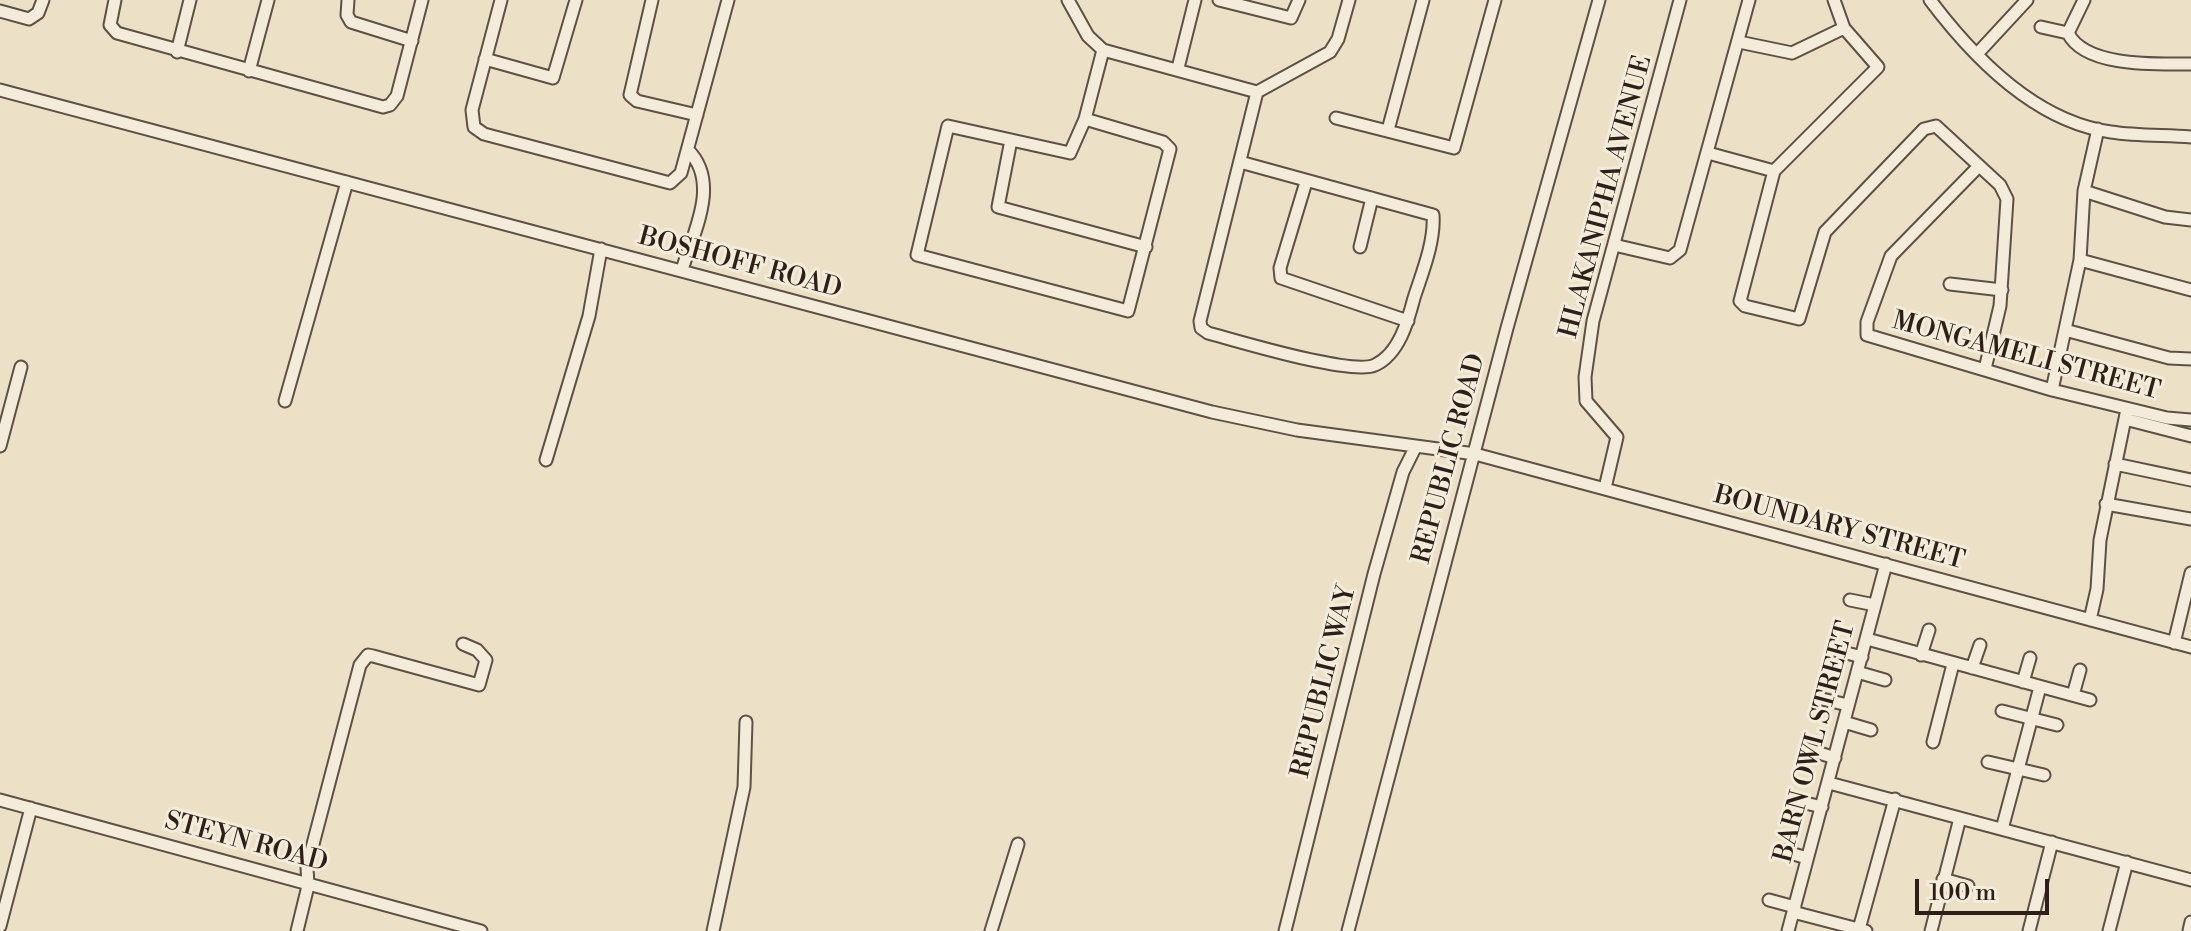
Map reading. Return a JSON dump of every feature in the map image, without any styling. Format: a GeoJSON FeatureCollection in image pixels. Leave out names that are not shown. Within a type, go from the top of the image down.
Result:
{"type":"FeatureCollection","features":[{"type":"Feature","properties":{"kind":"street"},"geometry":{"type":"LineString","coordinates":[[0,11],[29,19],[38,13],[43,0]]}},
{"type":"Feature","properties":{"kind":"street"},"geometry":{"type":"LineString","coordinates":[[115,0],[112,30],[177,52],[385,107],[397,96],[422,0]]}},
{"type":"Feature","properties":{"kind":"street"},"geometry":{"type":"LineString","coordinates":[[177,52],[190,0]]}},
{"type":"Feature","properties":{"kind":"street"},"geometry":{"type":"LineString","coordinates":[[249,71],[268,0]]}},
{"type":"Feature","properties":{"kind":"street"},"geometry":{"type":"LineString","coordinates":[[348,0],[347,15],[351,22],[412,41]]}},
{"type":"Feature","properties":{"kind":"street"},"geometry":{"type":"LineString","coordinates":[[501,0],[470,117],[478,131],[661,183],[676,180],[688,150],[728,0]]}},
{"type":"Feature","properties":{"kind":"street"},"geometry":{"type":"LineString","coordinates":[[485,59],[553,78],[576,0]]}},
{"type":"Feature","properties":{"kind":"street"},"geometry":{"type":"LineString","coordinates":[[652,0],[630,95],[637,101],[697,115]]}},
{"type":"Feature","properties":{"kind":"street"},"geometry":{"type":"LineString","coordinates":[[1068,0],[1088,36],[1103,50],[1257,92],[1330,52],[1338,39],[1349,0]]}},
{"type":"Feature","properties":{"kind":"street"},"geometry":{"type":"LineString","coordinates":[[1178,68],[1195,0]]}},
{"type":"Feature","properties":{"kind":"street"},"geometry":{"type":"LineString","coordinates":[[1219,0],[1291,18],[1299,0]]}},
{"type":"Feature","properties":{"kind":"street"},"geometry":{"type":"LineString","coordinates":[[1388,130],[1423,0]]}},
{"type":"Feature","properties":{"kind":"street"},"geometry":{"type":"LineString","coordinates":[[1336,118],[1454,148],[1495,0]]}},
{"type":"Feature","properties":{"kind":"street","name":"REPUBLIC ROAD"},"geometry":{"type":"LineString","coordinates":[[1348,931],[1599,0]]}},
{"type":"Feature","properties":{"kind":"street","name":"HLAKANIPHA AVENUE"},"geometry":{"type":"LineString","coordinates":[[1605,488],[1617,437],[1586,401],[1585,377],[1593,321],[1680,0]]}},
{"type":"Feature","properties":{"kind":"street"},"geometry":{"type":"LineString","coordinates":[[1614,245],[1666,258],[1677,255],[1684,243],[1749,0]]}},
{"type":"Feature","properties":{"kind":"street"},"geometry":{"type":"LineString","coordinates":[[1834,0],[1844,28],[1877,64],[1877,69],[1774,171],[1739,299],[1745,306],[1796,321],[1804,312],[1824,234],[1831,223],[1924,129],[1936,126],[2004,188],[2007,199],[2002,290],[1985,369]]}},
{"type":"Feature","properties":{"kind":"street"},"geometry":{"type":"LineString","coordinates":[[1930,0],[1977,54],[2028,98],[2098,129],[2191,137]]}},
{"type":"Feature","properties":{"kind":"street"},"geometry":{"type":"LineString","coordinates":[[1977,54],[2027,0]]}},
{"type":"Feature","properties":{"kind":"street"},"geometry":{"type":"LineString","coordinates":[[2068,33],[2084,0]]}},
{"type":"Feature","properties":{"kind":"street"},"geometry":{"type":"LineString","coordinates":[[2041,27],[2068,33],[2080,46],[2119,61],[2191,64]]}},
{"type":"Feature","properties":{"kind":"street"},"geometry":{"type":"LineString","coordinates":[[1739,42],[1792,53],[1844,28]]}},
{"type":"Feature","properties":{"kind":"street"},"geometry":{"type":"LineString","coordinates":[[1085,119],[1163,142],[1169,147],[1146,247],[1127,311],[917,255],[949,125],[1069,153],[1085,119],[1103,50]]}},
{"type":"Feature","properties":{"kind":"street","name":"BOSHOFF ROAD"},"geometry":{"type":"LineString","coordinates":[[0,90],[682,270],[989,355],[1246,420],[1475,454]]}},
{"type":"Feature","properties":{"kind":"street"},"geometry":{"type":"LineString","coordinates":[[1240,162],[1432,214],[1433,229],[1408,321],[1389,354],[1375,366],[1363,368],[1208,333],[1201,328],[1240,162],[1257,92]]}},
{"type":"Feature","properties":{"kind":"street"},"geometry":{"type":"LineString","coordinates":[[2052,390],[2080,260],[2084,191],[2098,129]]}},
{"type":"Feature","properties":{"kind":"street"},"geometry":{"type":"LineString","coordinates":[[1011,140],[996,202],[998,207],[1146,247]]}},
{"type":"Feature","properties":{"kind":"street"},"geometry":{"type":"LineString","coordinates":[[682,270],[705,192],[701,167],[688,150]]}},
{"type":"Feature","properties":{"kind":"street"},"geometry":{"type":"LineString","coordinates":[[1708,153],[1774,171]]}},
{"type":"Feature","properties":{"kind":"street","name":"MONGAMELI STREET"},"geometry":{"type":"LineString","coordinates":[[1978,167],[1891,256],[1866,329],[1869,337],[1985,369],[2126,414],[2191,420]]}},
{"type":"Feature","properties":{"kind":"street"},"geometry":{"type":"LineString","coordinates":[[285,401],[347,182]]}},
{"type":"Feature","properties":{"kind":"street"},"geometry":{"type":"LineString","coordinates":[[1306,182],[1280,268],[1281,278],[1408,321]]}},
{"type":"Feature","properties":{"kind":"street"},"geometry":{"type":"LineString","coordinates":[[2084,191],[2165,217],[2191,220]]}},
{"type":"Feature","properties":{"kind":"street"},"geometry":{"type":"LineString","coordinates":[[1360,247],[1372,198]]}},
{"type":"Feature","properties":{"kind":"street"},"geometry":{"type":"LineString","coordinates":[[546,460],[589,316],[601,249]]}},
{"type":"Feature","properties":{"kind":"street"},"geometry":{"type":"LineString","coordinates":[[2080,260],[2191,290]]}},
{"type":"Feature","properties":{"kind":"street"},"geometry":{"type":"LineString","coordinates":[[1950,284],[2002,290]]}},
{"type":"Feature","properties":{"kind":"street"},"geometry":{"type":"LineString","coordinates":[[2065,330],[2169,358],[2191,359]]}},
{"type":"Feature","properties":{"kind":"street"},"geometry":{"type":"LineString","coordinates":[[0,446],[21,367]]}},
{"type":"Feature","properties":{"kind":"street"},"geometry":{"type":"LineString","coordinates":[[2090,620],[2106,504],[2126,414],[2191,436]]}},
{"type":"Feature","properties":{"kind":"street","name":"REPUBLIC WAY"},"geometry":{"type":"LineString","coordinates":[[1285,931],[1378,560],[1403,472],[1416,446]]}},
{"type":"Feature","properties":{"kind":"street","name":"BOUNDARY STREET"},"geometry":{"type":"LineString","coordinates":[[1475,454],[2191,647]]}},
{"type":"Feature","properties":{"kind":"street"},"geometry":{"type":"LineString","coordinates":[[2115,464],[2191,480]]}},
{"type":"Feature","properties":{"kind":"street"},"geometry":{"type":"LineString","coordinates":[[2106,504],[2191,519]]}},
{"type":"Feature","properties":{"kind":"street","name":"BARN OWL STREET"},"geometry":{"type":"LineString","coordinates":[[1788,931],[1886,564]]}},
{"type":"Feature","properties":{"kind":"street"},"geometry":{"type":"LineString","coordinates":[[2174,643],[2191,573]]}},
{"type":"Feature","properties":{"kind":"street"},"geometry":{"type":"LineString","coordinates":[[1850,600],[1875,605]]}},
{"type":"Feature","properties":{"kind":"street"},"geometry":{"type":"LineString","coordinates":[[1921,655],[1929,630]]}},
{"type":"Feature","properties":{"kind":"street"},"geometry":{"type":"LineString","coordinates":[[1867,639],[2090,700]]}},
{"type":"Feature","properties":{"kind":"street"},"geometry":{"type":"LineString","coordinates":[[297,931],[308,882],[307,867],[360,665],[368,655],[479,685],[486,660],[477,650],[463,644]]}},
{"type":"Feature","properties":{"kind":"street"},"geometry":{"type":"LineString","coordinates":[[1972,668],[1980,645]]}},
{"type":"Feature","properties":{"kind":"street"},"geometry":{"type":"LineString","coordinates":[[1835,650],[1862,657]]}},
{"type":"Feature","properties":{"kind":"street"},"geometry":{"type":"LineString","coordinates":[[2023,682],[2030,658]]}},
{"type":"Feature","properties":{"kind":"street"},"geometry":{"type":"LineString","coordinates":[[1933,742],[1953,664]]}},
{"type":"Feature","properties":{"kind":"street"},"geometry":{"type":"LineString","coordinates":[[2073,695],[2080,670]]}},
{"type":"Feature","properties":{"kind":"street"},"geometry":{"type":"LineString","coordinates":[[1857,672],[1885,680]]}},
{"type":"Feature","properties":{"kind":"street"},"geometry":{"type":"LineString","coordinates":[[2002,829],[2040,687]]}},
{"type":"Feature","properties":{"kind":"street"},"geometry":{"type":"LineString","coordinates":[[1822,699],[1848,705]]}},
{"type":"Feature","properties":{"kind":"street"},"geometry":{"type":"LineString","coordinates":[[2002,711],[2057,725]]}},
{"type":"Feature","properties":{"kind":"street"},"geometry":{"type":"LineString","coordinates":[[713,931],[744,787],[746,722]]}},
{"type":"Feature","properties":{"kind":"street"},"geometry":{"type":"LineString","coordinates":[[1844,722],[1871,730]]}},
{"type":"Feature","properties":{"kind":"street"},"geometry":{"type":"LineString","coordinates":[[1807,749],[1835,758]]}},
{"type":"Feature","properties":{"kind":"street"},"geometry":{"type":"LineString","coordinates":[[1988,762],[2044,775]]}},
{"type":"Feature","properties":{"kind":"street"},"geometry":{"type":"LineString","coordinates":[[1829,783],[2191,880]]}},
{"type":"Feature","properties":{"kind":"street"},"geometry":{"type":"LineString","coordinates":[[1769,900],[1863,930],[1895,799]]}},
{"type":"Feature","properties":{"kind":"street","name":"STEYN ROAD"},"geometry":{"type":"LineString","coordinates":[[0,800],[481,931]]}},
{"type":"Feature","properties":{"kind":"street"},"geometry":{"type":"LineString","coordinates":[[1793,800],[1822,807]]}},
{"type":"Feature","properties":{"kind":"street"},"geometry":{"type":"LineString","coordinates":[[0,926],[31,808]]}},
{"type":"Feature","properties":{"kind":"street"},"geometry":{"type":"LineString","coordinates":[[1933,931],[1960,818]]}},
{"type":"Feature","properties":{"kind":"street"},"geometry":{"type":"LineString","coordinates":[[2029,931],[2052,842]]}},
{"type":"Feature","properties":{"kind":"street"},"geometry":{"type":"LineString","coordinates":[[991,931],[1018,844]]}},
{"type":"Feature","properties":{"kind":"street"},"geometry":{"type":"LineString","coordinates":[[1780,850],[1807,858]]}},
{"type":"Feature","properties":{"kind":"street"},"geometry":{"type":"LineString","coordinates":[[2109,931],[2127,862]]}},
{"type":"Feature","properties":{"kind":"street"},"geometry":{"type":"LineString","coordinates":[[1943,879],[1968,886]]}},
{"type":"Feature","properties":{"kind":"street"},"geometry":{"type":"LineString","coordinates":[[2189,931],[2191,922]]}}]}
